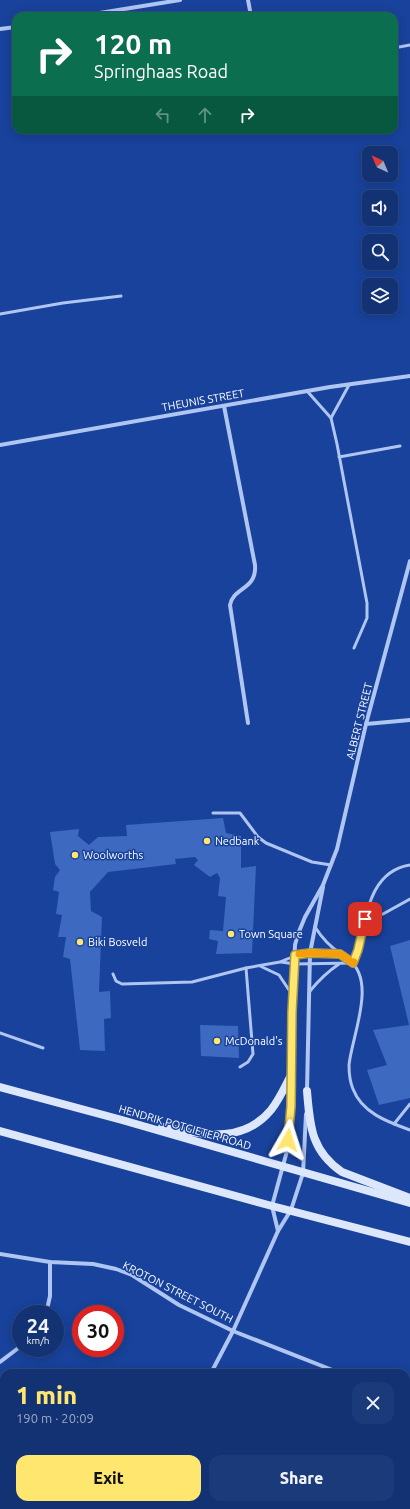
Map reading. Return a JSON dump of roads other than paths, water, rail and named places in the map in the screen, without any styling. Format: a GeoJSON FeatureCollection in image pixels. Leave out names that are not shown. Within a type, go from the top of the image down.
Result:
{"type":"FeatureCollection","features":[{"type":"Feature","properties":{"kind":"main road"},"geometry":{"type":"LineString","coordinates":[[122,1120],[214,1135],[241,1131],[256,1124],[270,1111],[277,1102],[291,1075]]}},
{"type":"Feature","properties":{"kind":"main road","name":"HENDRIK POTGIETER ROAD"},"geometry":{"type":"LineString","coordinates":[[0,1087],[122,1120],[410,1203]]}},
{"type":"Feature","properties":{"kind":"main road"},"geometry":{"type":"LineString","coordinates":[[307,1092],[314,1140],[322,1154],[342,1172],[410,1198]]}},
{"type":"Feature","properties":{"kind":"main road"},"geometry":{"type":"LineString","coordinates":[[0,1131],[272,1206],[410,1242]]}},
{"type":"Feature","properties":{"kind":"street"},"geometry":{"type":"LineString","coordinates":[[106,12],[180,0]]}},
{"type":"Feature","properties":{"kind":"street"},"geometry":{"type":"LineString","coordinates":[[248,0],[250,12]]}},
{"type":"Feature","properties":{"kind":"street"},"geometry":{"type":"LineString","coordinates":[[0,29],[12,28]]}},
{"type":"Feature","properties":{"kind":"street","name":"THEUNIS STREET"},"geometry":{"type":"LineString","coordinates":[[0,445],[307,391],[410,376]]}},
{"type":"Feature","properties":{"kind":"street"},"geometry":{"type":"LineString","coordinates":[[224,406],[255,565],[253,580],[232,598],[230,605],[248,723]]}},
{"type":"Feature","properties":{"kind":"street","name":"ALBERT STREET"},"geometry":{"type":"LineString","coordinates":[[272,1206],[287,1151],[291,1106],[292,996],[298,934],[308,911],[332,866],[343,827],[366,724],[410,561]]}},
{"type":"Feature","properties":{"kind":"street"},"geometry":{"type":"LineString","coordinates":[[366,724],[410,720]]}},
{"type":"Feature","properties":{"kind":"street","name":"ALBERT STREET"},"geometry":{"type":"LineString","coordinates":[[213,1369],[233,1331],[278,1230],[291,1210],[303,1172],[307,1092],[310,953],[323,885]]}},
{"type":"Feature","properties":{"kind":"street"},"geometry":{"type":"LineString","coordinates":[[272,1206],[278,1230]]}},
{"type":"Feature","properties":{"kind":"street","name":"KROTON STREET SOUTH"},"geometry":{"type":"LineString","coordinates":[[0,1254],[50,1262],[93,1264],[116,1269],[132,1275],[179,1305],[233,1331],[330,1369]]}},
{"type":"Feature","properties":{"kind":"street"},"geometry":{"type":"LineString","coordinates":[[48,1305],[50,1296],[50,1262]]}},
{"type":"Feature","properties":{"kind":"street"},"geometry":{"type":"LineString","coordinates":[[0,1362],[12,1353]]}},
{"type":"Feature","properties":{"kind":"lane"},"geometry":{"type":"LineString","coordinates":[[398,47],[410,45]]}},
{"type":"Feature","properties":{"kind":"lane"},"geometry":{"type":"LineString","coordinates":[[0,314],[63,303],[121,296]]}},
{"type":"Feature","properties":{"kind":"lane"},"geometry":{"type":"LineString","coordinates":[[331,418],[349,385]]}},
{"type":"Feature","properties":{"kind":"lane"},"geometry":{"type":"LineString","coordinates":[[307,391],[331,418],[367,603],[367,618],[354,648]]}},
{"type":"Feature","properties":{"kind":"lane"},"geometry":{"type":"LineString","coordinates":[[339,457],[400,446]]}},
{"type":"Feature","properties":{"kind":"lane"},"geometry":{"type":"LineString","coordinates":[[213,813],[240,813],[258,837],[266,843],[312,862],[332,866]]}},
{"type":"Feature","properties":{"kind":"lane"},"geometry":{"type":"LineString","coordinates":[[353,963],[358,950],[372,895],[379,884],[387,876],[397,869],[410,865]]}},
{"type":"Feature","properties":{"kind":"lane"},"geometry":{"type":"LineString","coordinates":[[383,914],[410,899]]}},
{"type":"Feature","properties":{"kind":"lane"},"geometry":{"type":"LineString","coordinates":[[315,927],[330,947],[353,963],[361,976],[362,1000],[350,1059],[351,1080],[356,1096],[369,1111],[394,1124],[410,1130]]}},
{"type":"Feature","properties":{"kind":"lane"},"geometry":{"type":"LineString","coordinates":[[113,974],[116,982],[122,984],[184,983],[246,968],[280,962],[295,955],[310,953],[340,954]]}},
{"type":"Feature","properties":{"kind":"lane"},"geometry":{"type":"LineString","coordinates":[[280,962],[294,964],[353,963]]}},
{"type":"Feature","properties":{"kind":"lane"},"geometry":{"type":"LineString","coordinates":[[310,991],[328,971],[339,964]]}},
{"type":"Feature","properties":{"kind":"lane"},"geometry":{"type":"LineString","coordinates":[[260,966],[279,975],[292,996]]}},
{"type":"Feature","properties":{"kind":"lane"},"geometry":{"type":"LineString","coordinates":[[240,1067],[248,1062],[253,1054],[246,968]]}},
{"type":"Feature","properties":{"kind":"lane"},"geometry":{"type":"LineString","coordinates":[[0,1034],[42,1048]]}},
{"type":"Feature","properties":{"kind":"lane"},"geometry":{"type":"LineString","coordinates":[[394,1124],[410,1104]]}},
{"type":"Feature","properties":{"kind":"place","name":"Nedbank"},"geometry":{"type":"Point","coordinates":[207,841]}},
{"type":"Feature","properties":{"kind":"place","name":"Woolworths"},"geometry":{"type":"Point","coordinates":[75,855]}},
{"type":"Feature","properties":{"kind":"place","name":"Town Square"},"geometry":{"type":"Point","coordinates":[231,934]}},
{"type":"Feature","properties":{"kind":"place","name":"Biki Bosveld"},"geometry":{"type":"Point","coordinates":[80,942]}},
{"type":"Feature","properties":{"kind":"place","name":"McDonald's"},"geometry":{"type":"Point","coordinates":[217,1041]}}]}
